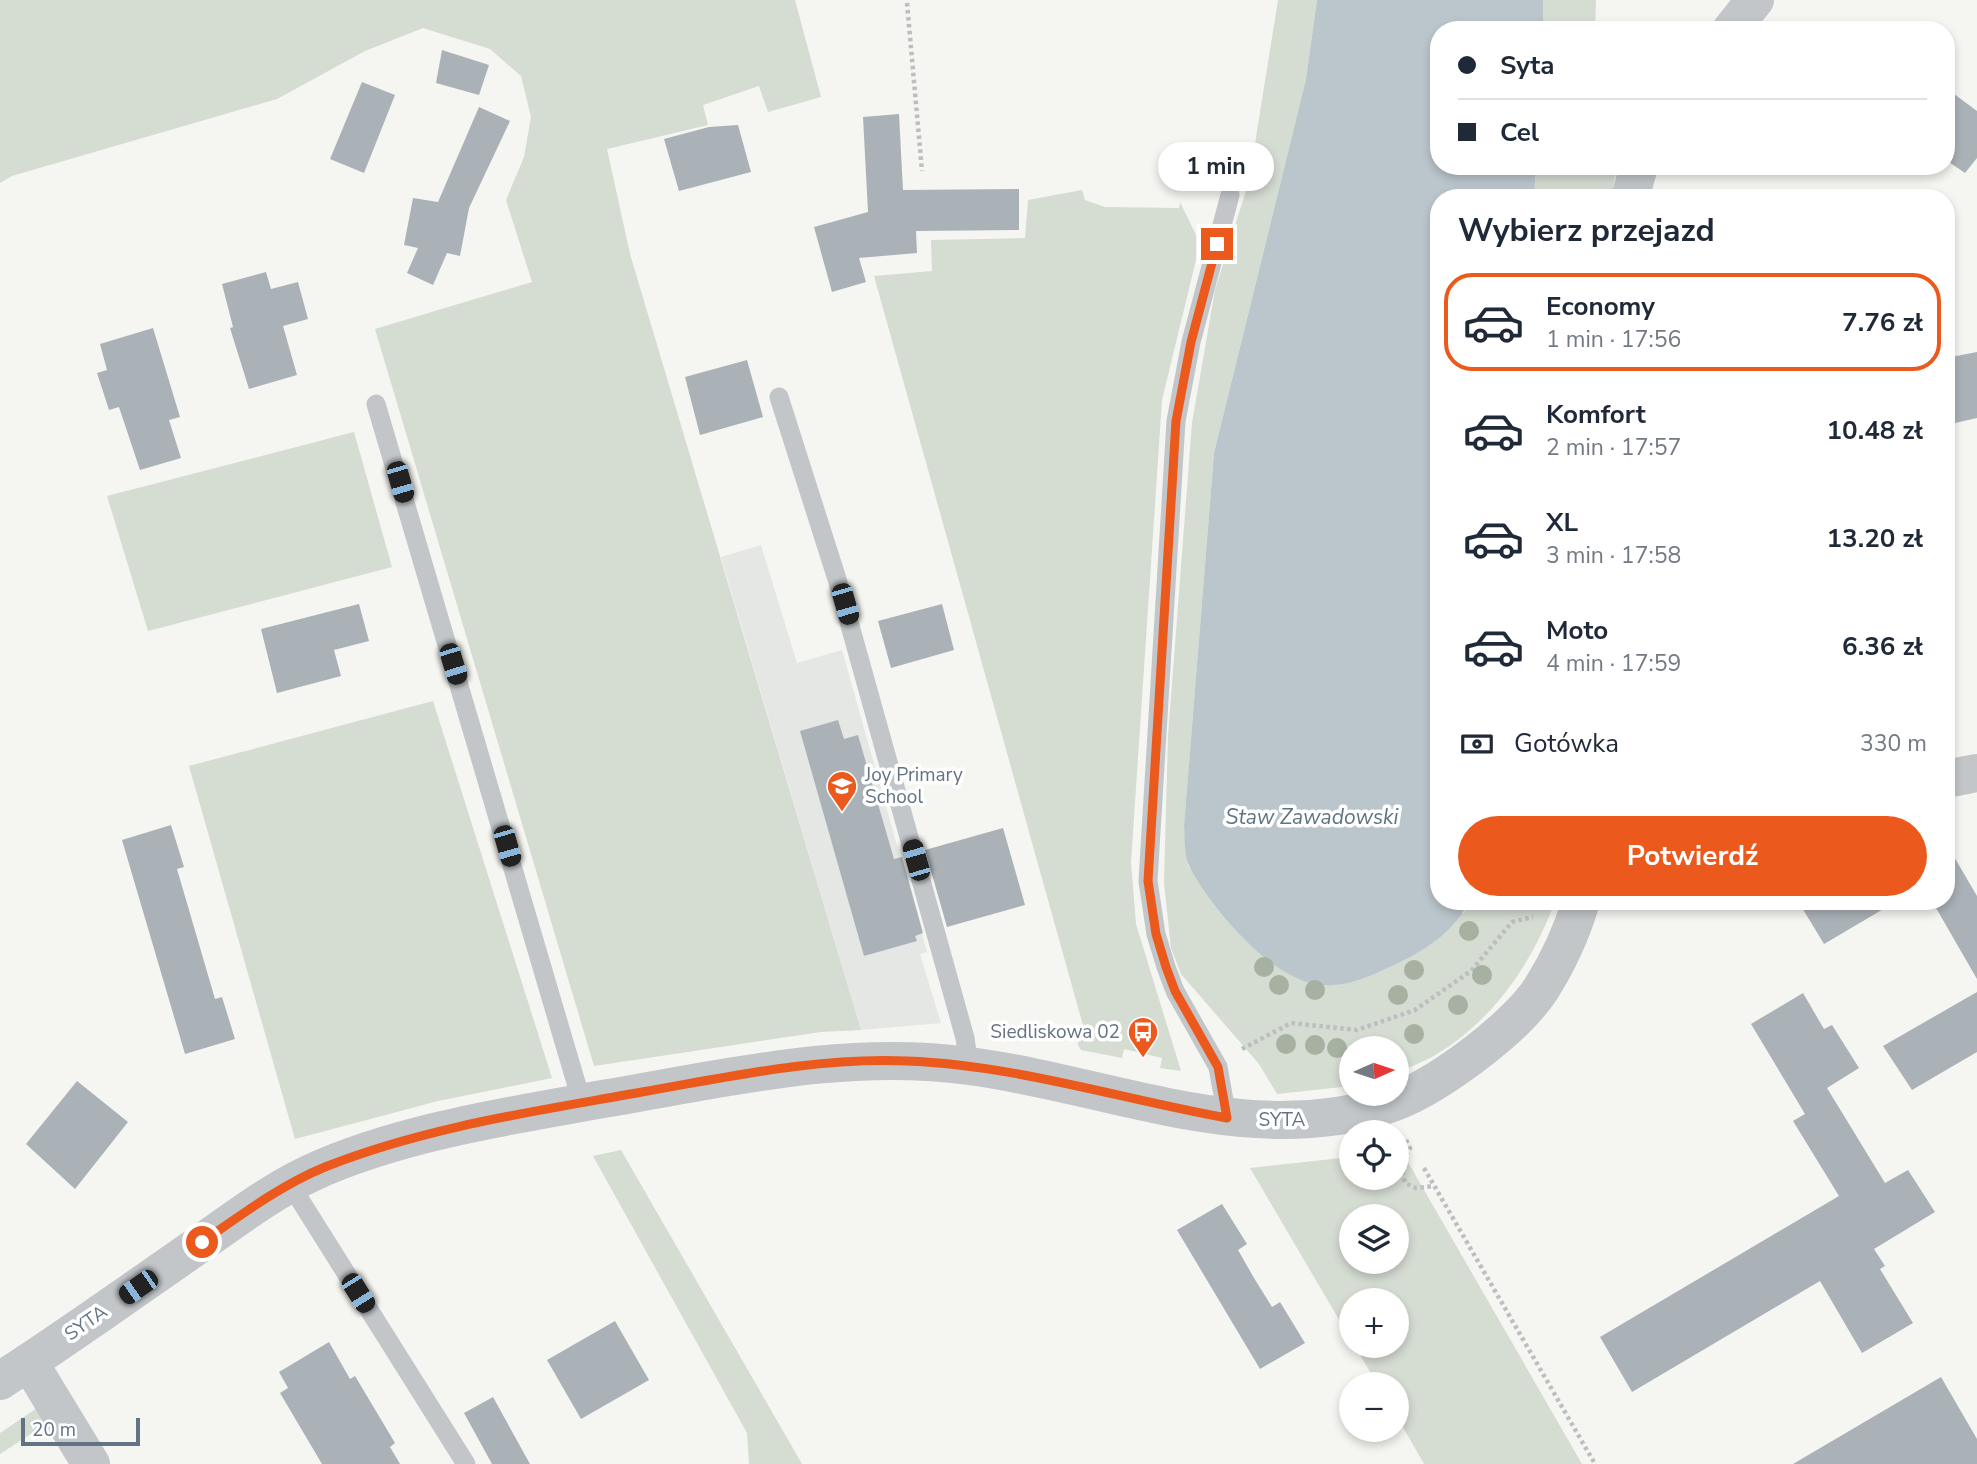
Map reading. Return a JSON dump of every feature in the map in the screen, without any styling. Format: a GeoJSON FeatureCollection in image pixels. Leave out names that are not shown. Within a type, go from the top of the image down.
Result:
{"type":"FeatureCollection","features":[{"type":"Feature","properties":{"kind":"street"},"geometry":{"type":"LineString","coordinates":[[1738,21],[1755,0]]}},
{"type":"Feature","properties":{"kind":"street"},"geometry":{"type":"LineString","coordinates":[[1955,777],[1977,773]]}},
{"type":"Feature","properties":{"kind":"street","name":"SYTA"},"geometry":{"type":"LineString","coordinates":[[15,1372],[290,1184],[328,1166],[397,1144],[582,1103],[756,1072],[846,1062],[905,1060],[969,1066],[1227,1118],[1271,1122],[1323,1119],[1390,1104],[1437,1079],[1493,1039],[1539,992],[1572,931],[1578,910]]}},
{"type":"Feature","properties":{"kind":"street"},"geometry":{"type":"LineString","coordinates":[[15,1372],[91,1464]]}},
{"type":"Feature","properties":{"kind":"lane"},"geometry":{"type":"LineString","coordinates":[[1227,1118],[1218,1067],[1175,991],[1166,967],[1156,934],[1148,881],[1176,421],[1191,342],[1230,195]]}},
{"type":"Feature","properties":{"kind":"lane"},"geometry":{"type":"LineString","coordinates":[[779,397],[838,579],[965,1038],[969,1066]]}},
{"type":"Feature","properties":{"kind":"lane"},"geometry":{"type":"LineString","coordinates":[[376,404],[582,1103]]}},
{"type":"Feature","properties":{"kind":"lane"},"geometry":{"type":"LineString","coordinates":[[290,1184],[466,1464]]}},
{"type":"Feature","properties":{"kind":"path"},"geometry":{"type":"LineString","coordinates":[[907,3],[922,171]]}},
{"type":"Feature","properties":{"kind":"path"},"geometry":{"type":"LineString","coordinates":[[1245,1047],[1292,1023],[1357,1030],[1415,1010],[1471,971],[1512,922],[1539,918]]}},
{"type":"Feature","properties":{"kind":"path"},"geometry":{"type":"LineString","coordinates":[[1424,1168],[1595,1464]]}},
{"type":"Feature","properties":{"kind":"path"},"geometry":{"type":"LineString","coordinates":[[1409,1185],[1416,1188],[1434,1186]]}},
{"type":"Feature","properties":{"kind":"shaded area"},"geometry":{"type":"Polygon","coordinates":[[[0,0],[795,0],[821,97],[768,112],[759,86],[703,105],[708,125],[607,149],[630,254],[861,1030],[821,1032],[594,1066],[375,329],[532,282],[506,200],[524,157],[531,117],[521,76],[490,49],[423,28],[365,51],[277,99],[12,176],[0,183],[0,0]]]}},
{"type":"Feature","properties":{"kind":"shaded area"},"geometry":{"type":"Polygon","coordinates":[[[1278,0],[1317,0],[1306,79],[1214,453],[1184,826],[1188,866],[1200,882],[1430,910],[1464,913],[1465,910],[1551,910],[1524,966],[1478,1023],[1440,1052],[1409,1068],[1409,1036],[1339,1036],[1339,1087],[1277,1094],[1259,1064],[1181,974],[1171,948],[1164,883],[1168,736],[1192,423],[1215,290],[1249,181],[1278,0]]]}},
{"type":"Feature","properties":{"kind":"shaded area"},"geometry":{"type":"Polygon","coordinates":[[[1543,0],[1596,0],[1595,21],[1543,21],[1543,0]]]}},
{"type":"Feature","properties":{"kind":"shaded area"},"geometry":{"type":"Polygon","coordinates":[[[1535,175],[1615,175],[1613,189],[1535,189],[1535,175]]]}},
{"type":"Feature","properties":{"kind":"shaded area"},"geometry":{"type":"Polygon","coordinates":[[[1082,190],[1085,200],[1105,207],[1179,208],[1180,202],[1196,235],[1196,260],[1162,400],[1131,862],[1136,924],[1181,1071],[1160,1068],[1162,1058],[1124,1049],[1122,1058],[1081,1050],[1078,1045],[1078,1029],[1084,1029],[874,276],[932,271],[931,240],[1025,238],[1028,200],[1082,190]]]}},
{"type":"Feature","properties":{"kind":"shaded area"},"geometry":{"type":"Polygon","coordinates":[[[354,432],[392,567],[148,631],[107,496],[354,432]]]}},
{"type":"Feature","properties":{"kind":"shaded area","name":"Joy Primary School"},"geometry":{"type":"Polygon","coordinates":[[[761,545],[797,663],[842,650],[927,952],[920,954],[941,1023],[861,1030],[721,557],[761,545]]]}},
{"type":"Feature","properties":{"kind":"shaded area"},"geometry":{"type":"Polygon","coordinates":[[[433,701],[552,1078],[438,1101],[295,1139],[189,766],[433,701]]]}},
{"type":"Feature","properties":{"kind":"shaded area"},"geometry":{"type":"Polygon","coordinates":[[[621,1150],[802,1464],[749,1464],[747,1433],[593,1156],[621,1150]]]}},
{"type":"Feature","properties":{"kind":"shaded area"},"geometry":{"type":"Polygon","coordinates":[[[1339,1158],[1339,1190],[1409,1190],[1409,1164],[1582,1464],[1424,1464],[1409,1438],[1409,1372],[1370,1372],[1362,1358],[1409,1358],[1409,1288],[1339,1288],[1339,1320],[1250,1168],[1339,1158]]]}},
{"type":"Feature","properties":{"kind":"shaded area"},"geometry":{"type":"Polygon","coordinates":[[[40,1406],[49,1422],[0,1454],[0,1433],[40,1406]]]}},
{"type":"Feature","properties":{"kind":"water","name":"Staw Zawadowski"},"geometry":{"type":"Polygon","coordinates":[[[1317,0],[1543,0],[1543,21],[1430,21],[1430,175],[1535,175],[1535,189],[1430,189],[1430,910],[1464,910],[1441,937],[1422,950],[1382,970],[1338,985],[1316,984],[1298,978],[1279,968],[1243,938],[1212,902],[1190,868],[1184,826],[1214,453],[1306,79],[1317,0]]]}},
{"type":"Feature","properties":{"kind":"building"},"geometry":{"type":"Polygon","coordinates":[[[442,50],[489,65],[479,95],[436,83],[442,50]]]}},
{"type":"Feature","properties":{"kind":"building"},"geometry":{"type":"Polygon","coordinates":[[[362,82],[395,95],[364,173],[330,159],[362,82]]]}},
{"type":"Feature","properties":{"kind":"building"},"geometry":{"type":"Polygon","coordinates":[[[1955,95],[1977,111],[1977,158],[1965,173],[1955,166],[1955,95]]]}},
{"type":"Feature","properties":{"kind":"building"},"geometry":{"type":"Polygon","coordinates":[[[479,107],[510,121],[469,208],[460,256],[447,253],[433,285],[407,273],[418,248],[404,245],[413,198],[438,202],[479,107]]]}},
{"type":"Feature","properties":{"kind":"building"},"geometry":{"type":"Polygon","coordinates":[[[899,114],[903,190],[1019,189],[1019,230],[916,231],[917,253],[859,258],[866,282],[832,292],[814,227],[868,212],[863,117],[899,114]]]}},
{"type":"Feature","properties":{"kind":"building"},"geometry":{"type":"Polygon","coordinates":[[[738,125],[751,172],[679,191],[664,139],[709,127],[738,125]]]}},
{"type":"Feature","properties":{"kind":"building"},"geometry":{"type":"Polygon","coordinates":[[[266,272],[271,289],[298,282],[308,319],[283,326],[297,375],[249,389],[230,328],[233,327],[222,284],[266,272]]]}},
{"type":"Feature","properties":{"kind":"building"},"geometry":{"type":"Polygon","coordinates":[[[153,328],[180,417],[169,420],[181,458],[140,470],[119,407],[109,410],[97,373],[107,370],[100,344],[153,328]]]}},
{"type":"Feature","properties":{"kind":"building"},"geometry":{"type":"Polygon","coordinates":[[[1977,352],[1977,418],[1955,423],[1955,356],[1977,352]]]}},
{"type":"Feature","properties":{"kind":"building"},"geometry":{"type":"Polygon","coordinates":[[[747,360],[763,417],[700,435],[685,377],[747,360]]]}},
{"type":"Feature","properties":{"kind":"building"},"geometry":{"type":"Polygon","coordinates":[[[359,604],[369,641],[334,650],[341,676],[277,693],[261,629],[359,604]]]}},
{"type":"Feature","properties":{"kind":"building"},"geometry":{"type":"Polygon","coordinates":[[[942,604],[954,650],[891,668],[878,621],[942,604]]]}},
{"type":"Feature","properties":{"kind":"building"},"geometry":{"type":"Polygon","coordinates":[[[838,720],[844,739],[858,735],[894,859],[902,857],[923,933],[915,936],[917,941],[864,956],[800,731],[838,720]]]}},
{"type":"Feature","properties":{"kind":"building"},"geometry":{"type":"Polygon","coordinates":[[[171,825],[184,867],[177,869],[215,999],[222,997],[235,1039],[185,1054],[122,840],[171,825]]]}},
{"type":"Feature","properties":{"kind":"building"},"geometry":{"type":"Polygon","coordinates":[[[1003,828],[1025,905],[947,927],[925,850],[1003,828]]]}},
{"type":"Feature","properties":{"kind":"building"},"geometry":{"type":"Polygon","coordinates":[[[1955,858],[1977,896],[1977,979],[1937,910],[1955,910],[1955,858]]]}},
{"type":"Feature","properties":{"kind":"building"},"geometry":{"type":"Polygon","coordinates":[[[1803,910],[1882,910],[1824,944],[1803,910]]]}},
{"type":"Feature","properties":{"kind":"building"},"geometry":{"type":"Polygon","coordinates":[[[1977,992],[1977,1052],[1912,1090],[1883,1046],[1977,992]]]}},
{"type":"Feature","properties":{"kind":"building"},"geometry":{"type":"Polygon","coordinates":[[[1803,993],[1824,1029],[1832,1025],[1859,1068],[1827,1088],[1885,1183],[1908,1170],[1935,1212],[1874,1249],[1885,1266],[1880,1269],[1913,1323],[1862,1353],[1820,1281],[1632,1392],[1600,1337],[1839,1196],[1793,1121],[1805,1114],[1751,1024],[1803,993]]]}},
{"type":"Feature","properties":{"kind":"building"},"geometry":{"type":"Polygon","coordinates":[[[77,1081],[128,1122],[75,1189],[26,1144],[77,1081]]]}},
{"type":"Feature","properties":{"kind":"building"},"geometry":{"type":"Polygon","coordinates":[[[1222,1204],[1247,1244],[1238,1250],[1254,1278],[1272,1307],[1280,1302],[1305,1343],[1260,1369],[1177,1230],[1222,1204]]]}},
{"type":"Feature","properties":{"kind":"building"},"geometry":{"type":"Polygon","coordinates":[[[615,1321],[649,1380],[581,1419],[547,1360],[615,1321]]]}},
{"type":"Feature","properties":{"kind":"building"},"geometry":{"type":"Polygon","coordinates":[[[329,1342],[350,1379],[355,1376],[395,1443],[390,1447],[400,1464],[322,1464],[280,1393],[288,1388],[279,1372],[329,1342]]]}},
{"type":"Feature","properties":{"kind":"building"},"geometry":{"type":"Polygon","coordinates":[[[1941,1377],[1977,1439],[1977,1464],[1793,1464],[1941,1377]]]}},
{"type":"Feature","properties":{"kind":"building"},"geometry":{"type":"Polygon","coordinates":[[[493,1397],[530,1464],[492,1464],[464,1413],[493,1397]]]}},
{"type":"Feature","properties":{"kind":"place","name":"Joy Primary School"},"geometry":{"type":"Point","coordinates":[842,813]}},
{"type":"Feature","properties":{"kind":"place","name":"Siedliskowa 02"},"geometry":{"type":"Point","coordinates":[1143,1059]}},
{"type":"Feature","properties":{"kind":"route"},"geometry":{"type":"LineString","coordinates":[[202,1242],[290,1184],[328,1166],[363,1155],[485,1122],[756,1072],[846,1062],[905,1060],[969,1066],[1227,1118],[1218,1067],[1175,991],[1166,967],[1156,934],[1148,881],[1176,421],[1191,342],[1217,244]]}}]}
